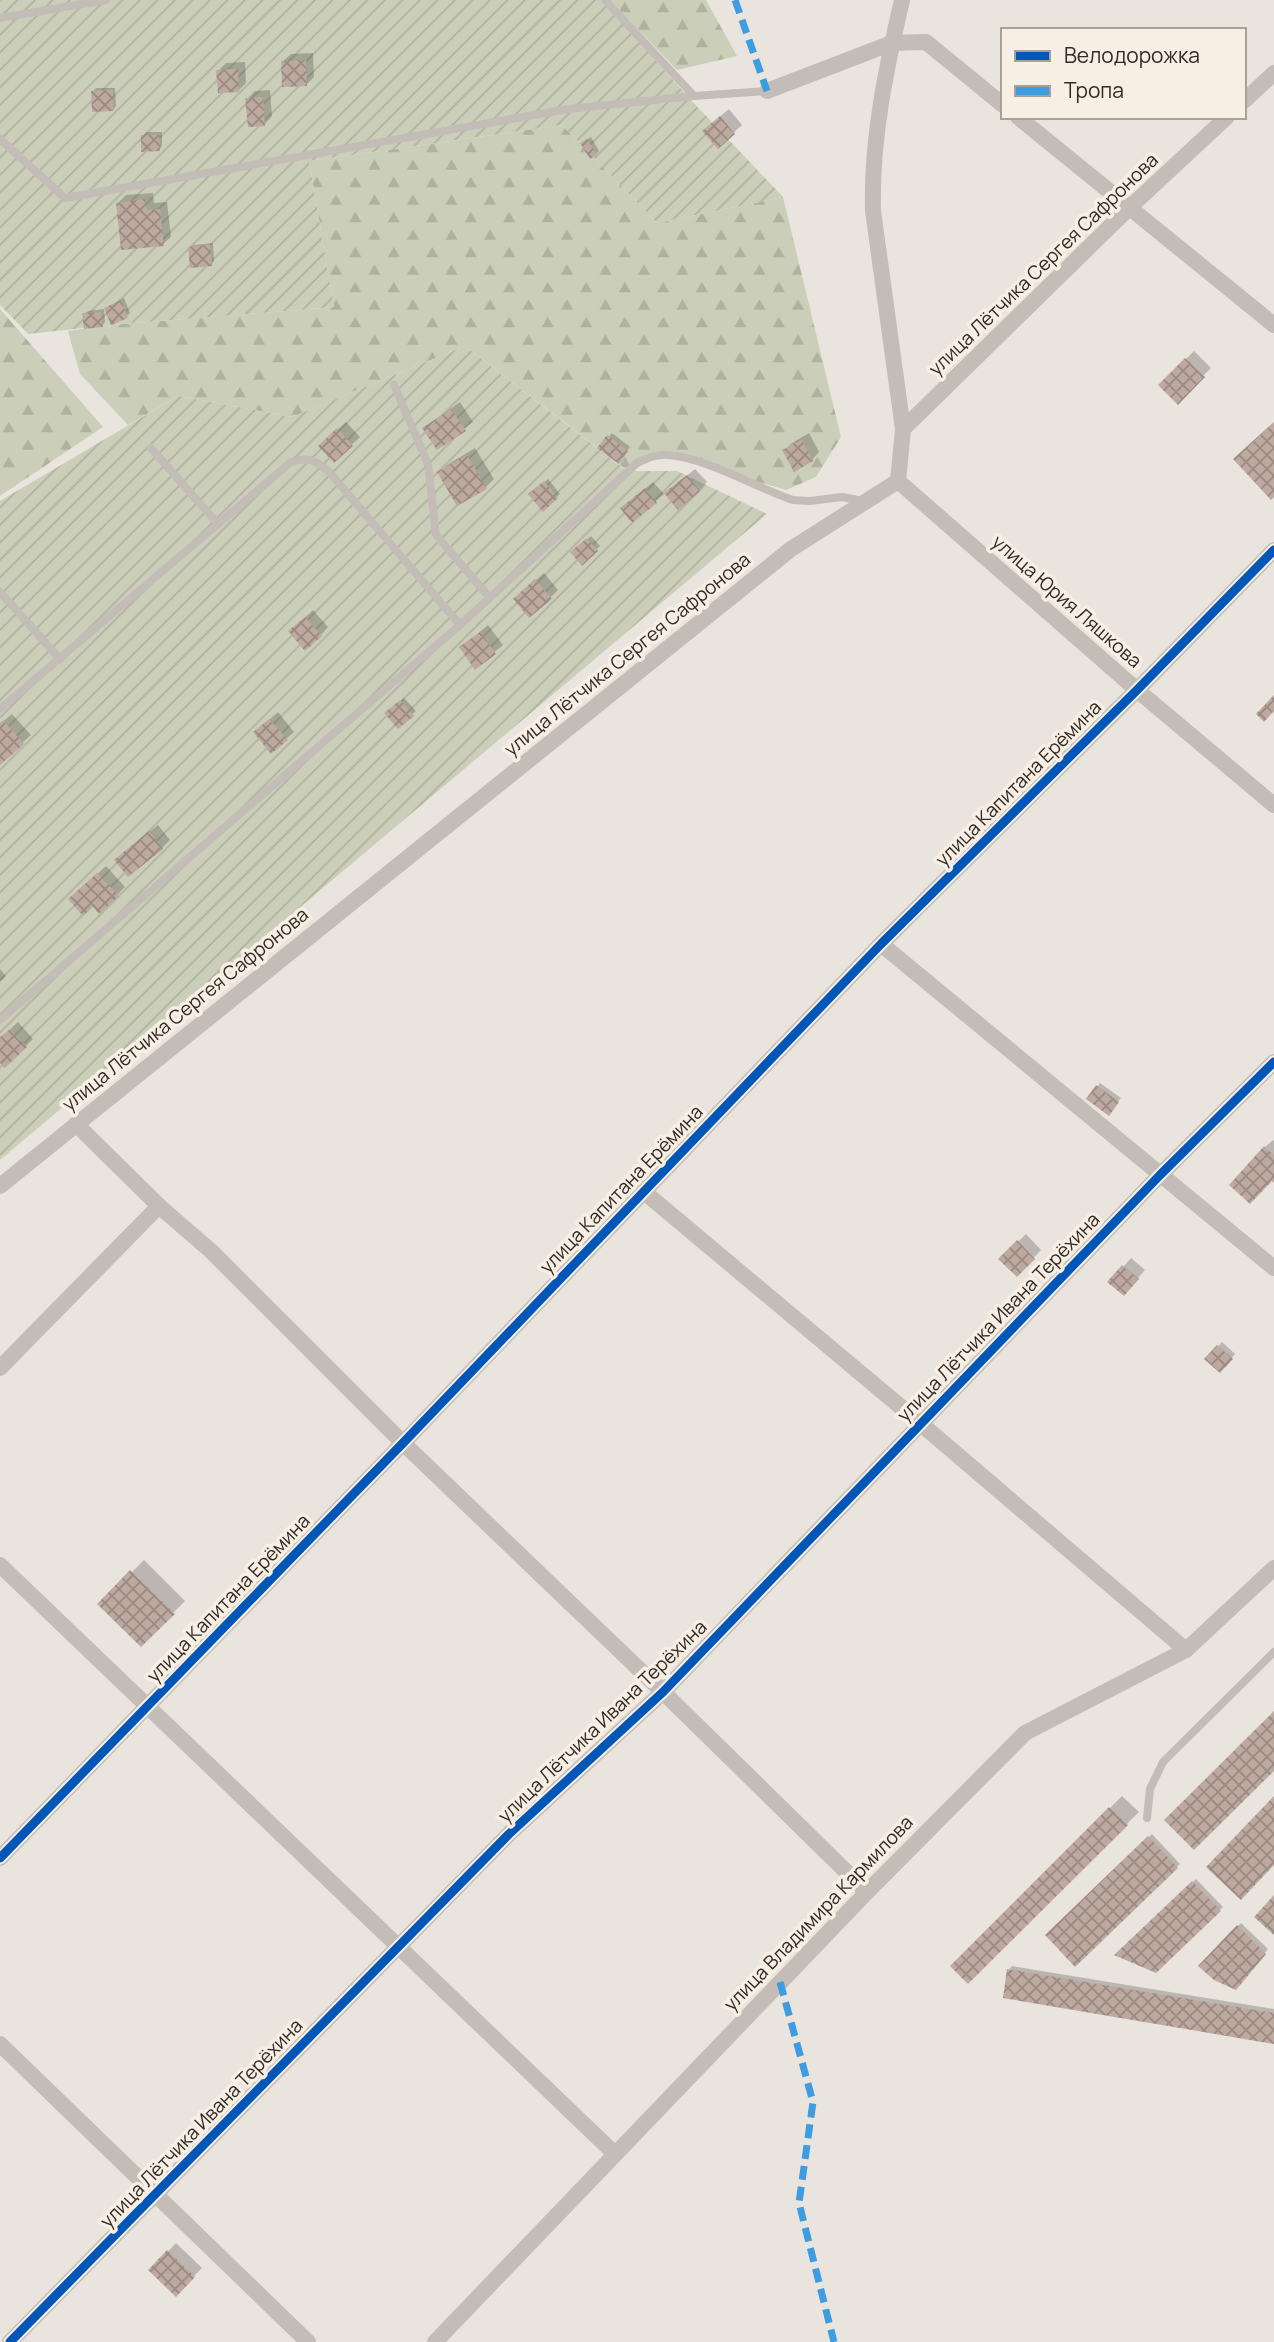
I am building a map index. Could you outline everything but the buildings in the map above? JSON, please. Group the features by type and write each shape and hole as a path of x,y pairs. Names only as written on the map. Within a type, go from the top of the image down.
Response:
{"street":[{"path":"898,481 903,429 873,211 872,179 892,43 902,0"},
{"path":"767,91 892,43 926,43 1001,103"},
{"path":"1246,99 1274,73"},
{"path":"1020,119 1274,325"},
{"name":"улица Лётчика Сергея Сафронова","path":"903,429 1130,207 1225,119"},
{"name":"улица Лётчика Сергея Сафронова","path":"0,1186 791,549 898,481"},
{"name":"улица Юрия Ляшкова","path":"898,481 1137,690 1274,805"},
{"name":"улица Капитана Ерёмина","path":"0,1858 403,1443 881,944 1274,550"},
{"path":"881,944 1274,1269"},
{"name":"улица Лётчика Ивана Терёхина","path":"10,2342 509,1835 663,1692 1160,1175 1274,1062"},
{"path":"76,1124 159,1206 211,1251 403,1443 867,1892"},
{"path":"643,1191 1185,1650"},
{"path":"0,1368 159,1206"},
{"path":"0,1565 615,2154"},
{"name":"улица Владимира Кармилова","path":"435,2342 867,1892 1025,1734 1185,1650 1274,1568"},
{"path":"0,2044 308,2342"}],"lane":[{"path":"0,18 106,0"},
{"path":"605,0 694,96"},
{"path":"0,139 65,198 568,109 767,91"},
{"path":"394,385 428,464 436,536 490,598"},
{"path":"151,448 218,524"},
{"path":"0,1020 460,625 637,463 653,455 689,458 793,500 842,497 866,502"},
{"path":"0,709 291,462 302,458 316,460 339,483 460,625"},
{"path":"0,592 60,659"},
{"path":"1147,1818 1150,1789 1163,1762 1274,1652"}],"green space":[{"path":"0,0 602,0 690,99 783,197 657,223 562,125 309,161 334,307 28,334 0,305"},
{"path":"610,0 706,0 737,56 677,70"},
{"path":"562,125 657,223 783,197 841,437 816,477 786,490 665,455 628,471 465,346 292,417 178,396 128,425 80,374 68,331 111,325 334,307 309,161"},
{"path":"0,309 103,427 0,496"},
{"path":"465,346 627,471 677,471 767,514 0,1160 0,501 178,396 292,417"}],"marked path":[{"path":"735,0 767,91"},
{"path":"780,1982 813,2102 799,2203 834,2342"}],"cycle path":[{"path":"0,1858 403,1443 881,944 1274,550"},
{"path":"10,2342 509,1834 663,1692 1160,1175 1274,1062"}]}
